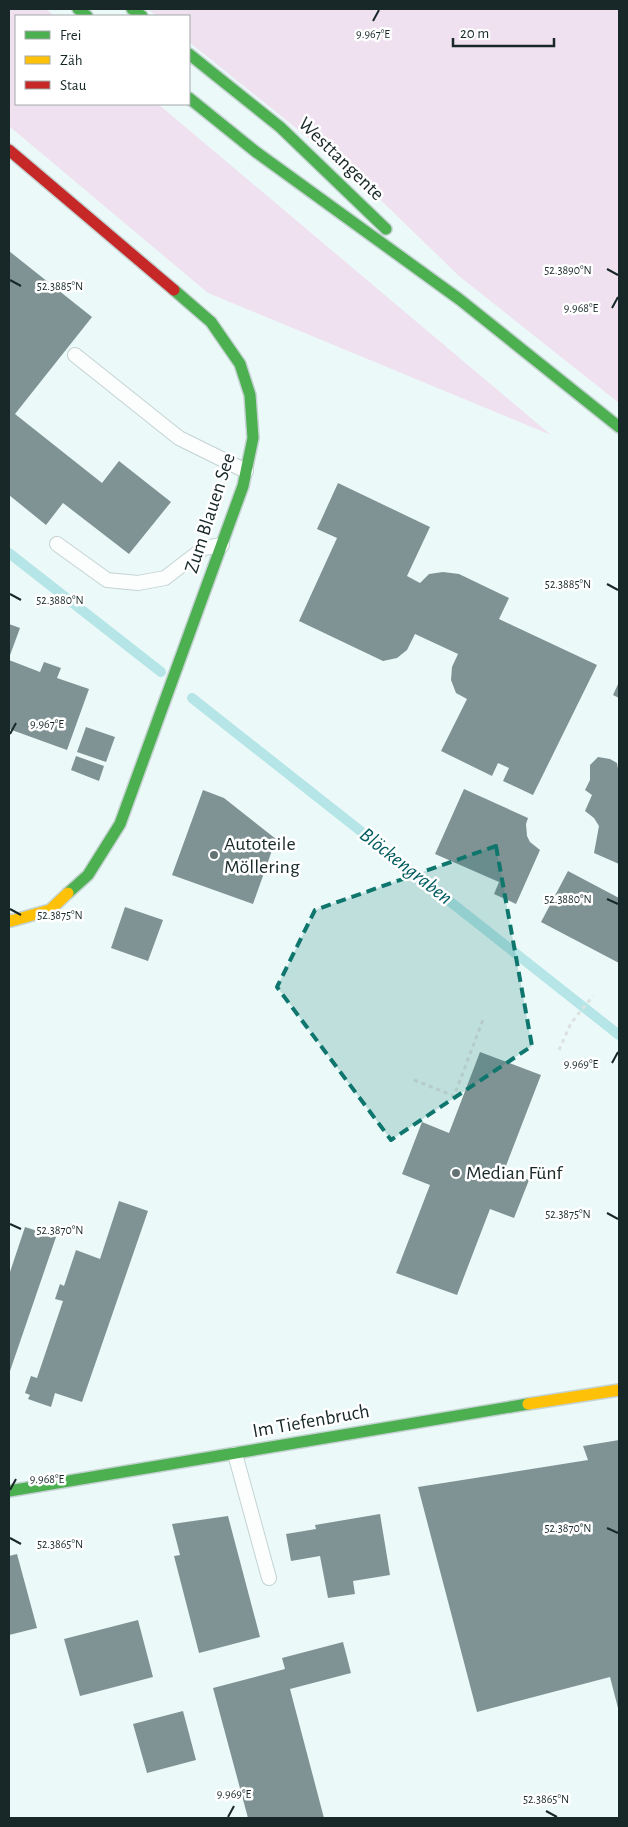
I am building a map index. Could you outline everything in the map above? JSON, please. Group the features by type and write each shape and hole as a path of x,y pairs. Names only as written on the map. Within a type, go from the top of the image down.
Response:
{"street":[{"name":"Westtangente","path":"190,55 280,127 459,299"},
{"name":"Westtangente","path":"190,99 256,152 459,299 619,427"},
{"name":"Zum Blauen See","path":"9,150 211,322 240,364 250,395 253,438 243,486 120,824 88,875 50,910 10,920"},
{"name":"Im Tiefenbruch","path":"9,1490 235,1454 568,1396 619,1390"}],"lane":[{"path":"75,355 179,438 246,471"},
{"path":"57,544 107,580 138,583 165,578 204,548 222,545"},
{"path":"235,1454 269,1578"}],"path":[{"path":"559,1050 570,1023 592,996"},
{"path":"414,1080 454,1096 484,1017"}],"highlighted area":[{"path":"496,846 532,1046 391,1140 277,987 315,910"}],"shaded area":[{"path":"9,9 46,9 53,15 15,15 15,105 159,105 551,435 208,293 9,126"},
{"path":"147,9 619,9 619,403 459,276 358,178 190,43 190,15 156,15"}],"building":[{"path":"9,251 92,317 15,414 102,483 119,461 171,502 129,554 63,503 46,525 9,495"},
{"path":"338,483 430,527 407,576 420,583 429,574 443,572 459,574 509,598 499,619 597,665 533,795 503,781 509,768 498,763 492,776 441,751 467,699 456,693 451,680 452,667 458,654 415,634 407,650 397,658 383,661 299,621 337,538 317,529"},
{"path":"9,624 20,628 9,658"},
{"path":"9,660 40,672 44,662 61,668 57,678 89,689 67,750 9,729"},
{"path":"619,682 619,698 613,695"},
{"path":"86,727 115,737 106,762 77,752"},
{"path":"76,756 104,766 99,781 71,770"},
{"path":"598,757 610,759 617,763 619,774 619,864 594,853 599,826 594,818 585,811 592,795 585,790 590,780 590,765"},
{"path":"464,789 528,818 526,824 527,836 530,842 540,850 516,904 494,894 499,882 435,854"},
{"path":"203,790 224,798 276,839 253,904 172,875"},
{"path":"568,871 619,898 619,963 541,922"},
{"path":"125,907 163,920 148,961 111,948"},
{"name":"Median Fünf","path":"480,1052 541,1075 504,1171 529,1180 514,1218 490,1209 457,1295 396,1273 430,1185 402,1174 422,1122 449,1133"},
{"path":"119,1201 148,1211 82,1402 55,1393 51,1407 28,1399 30,1395 25,1393 31,1376 37,1378 63,1301 55,1299 60,1284 64,1286 76,1250 100,1259"},
{"path":"25,1227 56,1237 9,1374 9,1275"},
{"path":"619,1440 619,1712 610,1677 477,1712 418,1487 588,1460 583,1446"},
{"path":"380,1514 390,1575 353,1581 355,1594 328,1598 320,1556 291,1561 286,1534 316,1529 315,1525"},
{"path":"228,1516 260,1637 199,1653 174,1556 180,1555 172,1524"},
{"path":"17,1554 37,1628 9,1635 9,1556"},
{"path":"138,1620 153,1677 80,1696 64,1639"},
{"path":"343,1642 351,1673 290,1689 324,1818 248,1818 213,1688 285,1669 282,1658"},
{"path":"183,1711 196,1760 147,1773 133,1724"}],"waterway":[{"name":"Blöckengraben","path":"9,553 161,672"},
{"name":"Blöckengraben","path":"192,698 619,1035"}],"traffic: fast":[{"path":"78,9 86,15"},
{"path":"132,9 141,15"},
{"path":"190,55 280,127 386,229"},
{"path":"190,99 256,152 459,299 619,427"},
{"path":"68,893 88,875 120,824 243,486 253,438 250,395 240,364 211,322 174,290"},
{"path":"9,1491 528,1404"}],"traffic: slow":[{"path":"9,920 50,910 68,893"},
{"path":"528,1404 619,1390"}],"traffic: jam":[{"path":"9,150 174,290"}],"place":[{"name":"Autoteile Möllering","path":"214,855"},
{"name":"Median Fünf","path":"456,1173"}]}
